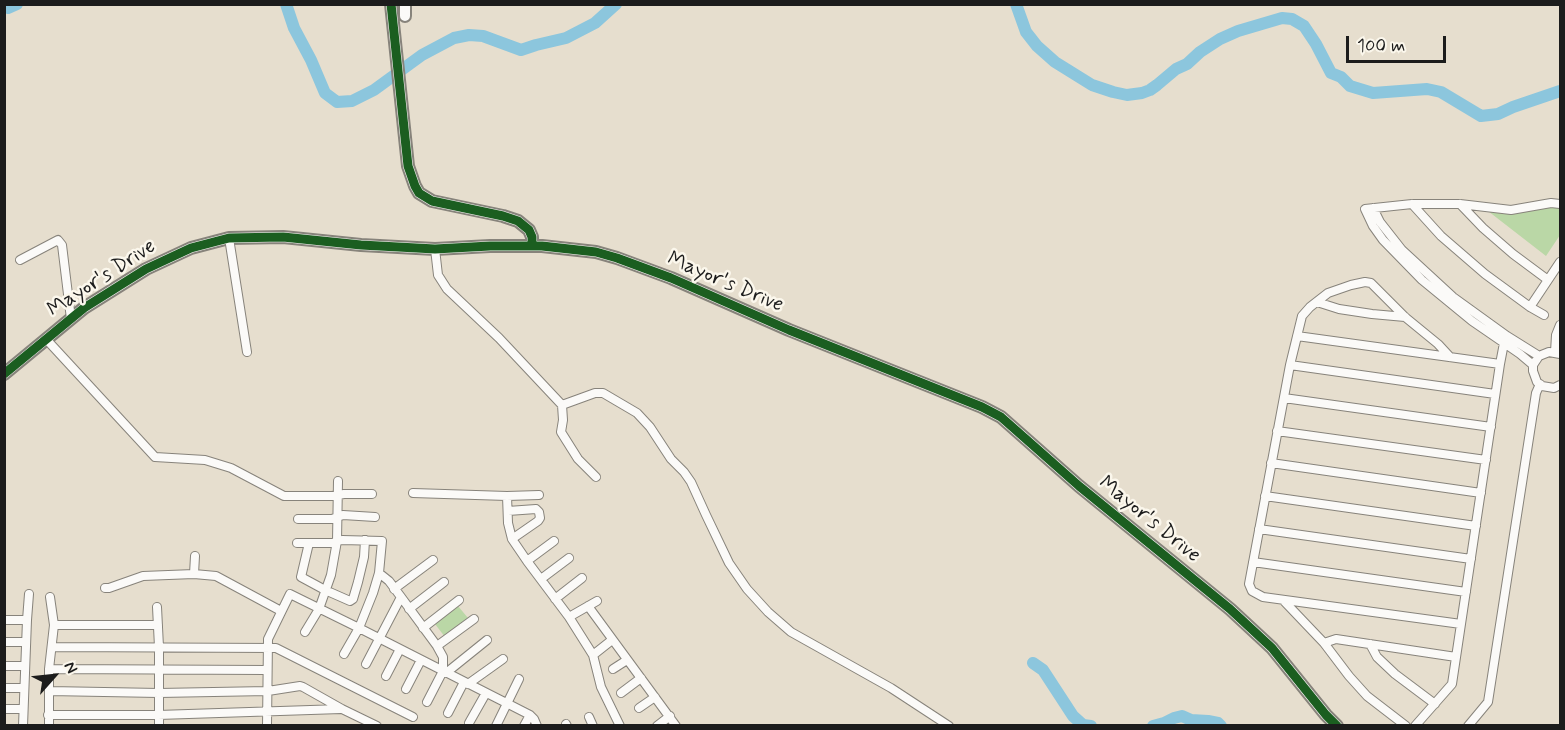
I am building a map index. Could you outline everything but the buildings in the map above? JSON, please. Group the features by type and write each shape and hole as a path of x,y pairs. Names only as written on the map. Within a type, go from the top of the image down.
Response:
{"street":[{"path":"391,9 408,166 419,193 432,201 518,221 529,230 532,246"},
{"path":"1533,365 1402,250 1380,222 1373,208 1412,204 1460,204 1511,210 1551,203 1560,204"},
{"path":"1412,204 1441,236 1485,274 1544,315"},
{"path":"1460,204 1513,254 1548,280"},
{"name":"Mayor's Drive","path":"4,374 84,308 146,268 191,248 229,238 284,237 361,245 435,249 532,246 596,252 690,286 800,334 991,411 1230,609 1272,648 1337,726"},
{"path":"229,238 247,352"},
{"path":"20,260 58,240 62,245 71,319"},
{"path":"435,249 438,275 447,289 499,338 562,405 561,432 578,459 596,477"},
{"path":"1530,307 1560,262"},
{"path":"1450,357 1371,283 1351,285 1328,293 1302,316 1290,365 1249,584 1252,591 1263,597 1461,624"},
{"path":"1317,302 1339,309 1405,317"},
{"path":"1560,325 1556,336 1558,353 1544,353 1533,365 1534,377 1540,384 1548,388 1560,385"},
{"path":"1297,336 1500,364"},
{"path":"46,339 156,457 205,460 222,465 284,496 372,494"},
{"path":"1505,339 1539,356"},
{"path":"1416,726 1452,684 1505,339"},
{"path":"1290,365 1496,394"},
{"path":"1468,726 1488,702 1536,393 1540,384"},
{"path":"562,405 595,393 603,393 637,413 691,482 729,563 747,589 768,612 791,632 891,688 949,726"},
{"path":"1284,398 1491,427"},
{"path":"1277,431 1486,460"},
{"path":"1271,463 1481,493"},
{"path":"305,632 319,609 331,575 337,541 338,481"},
{"path":"413,493 539,495"},
{"path":"507,496 508,523 512,539 569,616 592,655 601,687 620,726"},
{"path":"1265,496 1476,526"},
{"path":"508,511 536,510 540,518 538,522 512,539"},
{"path":"298,519 332,519 343,515 375,517"},
{"path":"1259,529 1471,559"},
{"path":"297,543 332,543 342,540 382,541 379,573 373,593 359,628 344,654"},
{"path":"309,543 301,577 348,601 352,599 364,557 365,540"},
{"path":"527,561 554,541"},
{"path":"194,574 195,556"},
{"path":"540,579 569,558"},
{"path":"394,589 433,560"},
{"path":"1253,562 1466,592"},
{"path":"379,573 389,581 437,646 443,657 445,672"},
{"path":"105,588 143,576 194,574 216,576 282,611"},
{"path":"555,599 582,578"},
{"path":"409,609 444,582"},
{"path":"23,726 29,594"},
{"path":"267,726 268,639 290,594 530,715 537,726"},
{"path":"49,726 49,669 54,625 50,597"},
{"path":"366,664 401,597"},
{"path":"423,628 459,600"},
{"path":"1283,600 1324,643 1367,696 1406,726"},
{"path":"569,616 597,601"},
{"path":"588,606 676,726"},
{"path":"157,607 159,726"},
{"path":"437,646 474,619"},
{"path":"4,620 27,620"},
{"path":"54,625 158,625"},
{"path":"1324,643 1336,639 1456,657"},
{"path":"427,702 445,672 487,640"},
{"path":"592,655 612,640"},
{"path":"4,642 26,642"},
{"path":"1370,644 1377,657 1395,674 1435,704"},
{"path":"52,647 276,648 413,717"},
{"path":"386,676 400,649"},
{"path":"448,713 466,683 503,659"},
{"path":"406,689 422,660"},
{"path":"613,669 627,660"},
{"path":"4,666 25,666"},
{"path":"49,669 267,669"},
{"path":"621,693 640,678"},
{"path":"496,726 519,679"},
{"path":"49,691 159,693 268,691 300,686 377,726"},
{"path":"4,688 24,688"},
{"path":"469,723 486,693"},
{"path":"639,708 655,697"},
{"path":"4,709 23,709"},
{"path":"48,715 158,715 342,709"},
{"path":"524,726 530,715"},
{"path":"657,726 670,716"},
{"path":"589,717 593,726"}],"green space":[{"path":"1550,205 1560,207 1560,235 1546,256 1488,211 1526,212"},
{"path":"458,606 468,618 445,637 435,624"}],"waterway":[{"path":"4,7 8,8 17,4"},
{"path":"286,4 294,28 325,93 337,102 352,101 374,90 422,55 454,38 469,35 483,36 521,50 566,38 595,23 616,4"},
{"path":"1016,4 1026,32 1037,46 1055,62 1092,85 1127,95 1150,90 1220,39 1238,31 1282,18 1292,19 1304,26 1331,73 1341,77 1350,86 1373,93 1427,89 1441,92 1481,116 1498,114 1560,91"},
{"path":"1033,663 1043,670 1073,716 1083,725 1091,726"},
{"path":"1153,726 1182,716 1191,720 1218,723 1221,726"}],"cycle path":[{"path":"391,4 408,166 419,193 432,201 518,221 529,230 532,246"},
{"path":"4,374 84,308 146,269 191,248 229,238 283,237 361,245 435,249 542,246 596,252 671,278 789,330 982,407 1001,417 1079,486 1230,609 1272,648 1337,726"}]}
